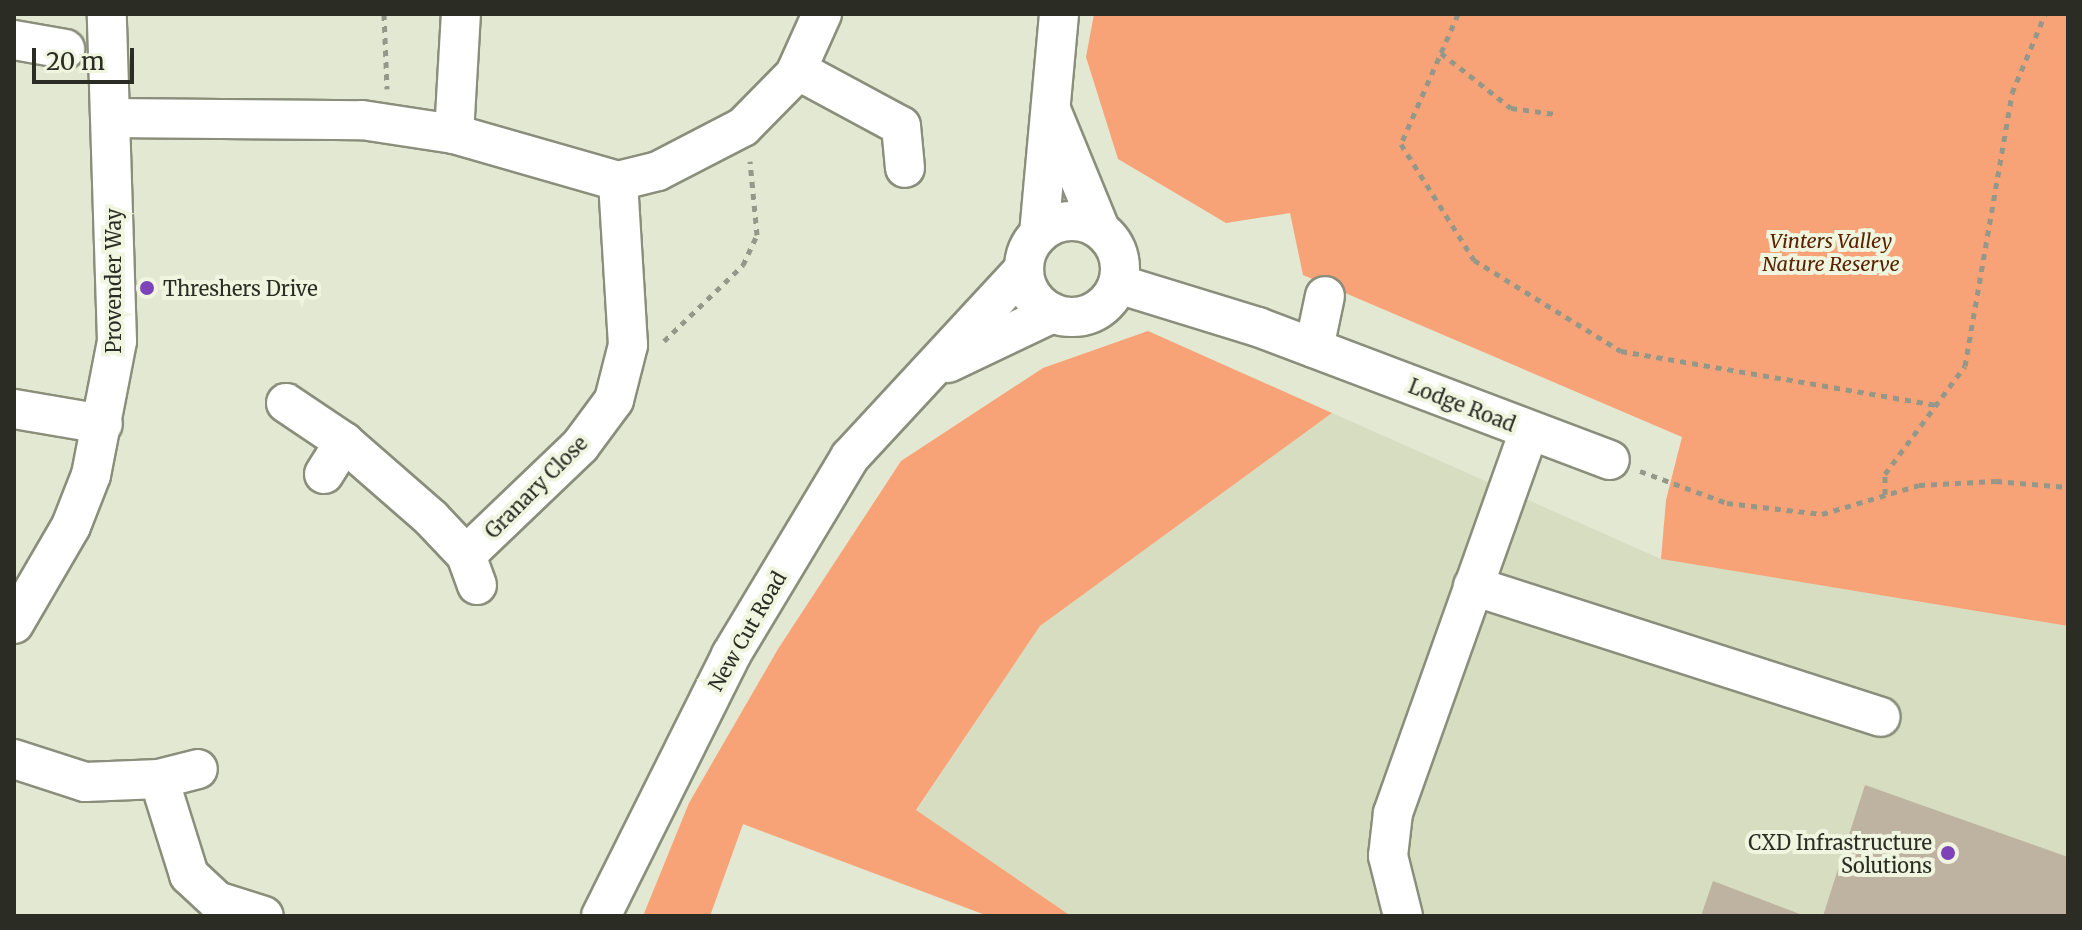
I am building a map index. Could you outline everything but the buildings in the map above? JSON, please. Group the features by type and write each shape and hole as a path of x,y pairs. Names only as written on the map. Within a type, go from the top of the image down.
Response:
{"street":[{"name":"Provender Way","path":"14,624 71,526 103,424 117,341 107,14"},
{"path":"454,134 461,14"},
{"path":"110,118 389,124 454,134 618,181 658,171 735,132 797,70 822,14"},
{"name":"New Cut Road","path":"601,916 731,655 850,457 1024,269 1039,234 1047,102 1059,14"},
{"path":"14,40 65,49"},
{"path":"797,70 901,126 905,168"},
{"path":"1047,102 1100,229 1118,254 1118,284"},
{"name":"Granary Close","path":"286,403 344,442 471,570 580,446 614,400 627,350 618,181"},
{"path":"1039,234 1069,220 1100,229"},
{"path":"1024,269 1032,295 1053,313"},
{"name":"New Cut Road","path":"932,371 1053,313 1085,316 1111,298 1118,284"},
{"name":"Lodge Road","path":"1118,284 1314,348 1610,460"},
{"path":"1314,348 1325,296"},
{"path":"14,409 103,424"},
{"path":"1403,916 1388,856 1393,813 1529,431"},
{"path":"324,474 344,442"},
{"path":"1473,586 1880,717"},
{"path":"14,759 85,782 159,779 198,769"},
{"path":"159,779 189,875 217,901 264,916"}],"path":[{"path":"384,14 389,124"},
{"path":"1458,14 1401,144 1474,260 1621,351 1936,405"},
{"path":"1885,495 1885,474 1965,366 2012,93 2045,14"},
{"path":"1441,53 1511,108 1556,114"},
{"path":"627,350 668,340 743,265 757,235 758,204 750,161 735,132"},
{"path":"1610,460 1727,503 1822,514 1919,485 1996,481 2068,487"}],"shaded area":[{"path":"1332,413 1661,559 2068,626 2068,916 1071,916 916,811 1040,626"}],"green space":[{"name":"Vinters Valley Nature Reserve","path":"1094,14 2068,14 2068,626 1661,559 1666,500 1682,437 1303,275 1290,213 1226,223 1118,159 1086,57"},
{"path":"1148,331 1332,413 1040,626 916,810 1071,916 988,916 743,824 710,916 643,916 689,803 778,649 901,461 1043,368"}],"place":[{"name":"Threshers Drive","path":"147,288"},
{"name":"CXD Infrastructure Solutions","path":"1948,853"}]}
